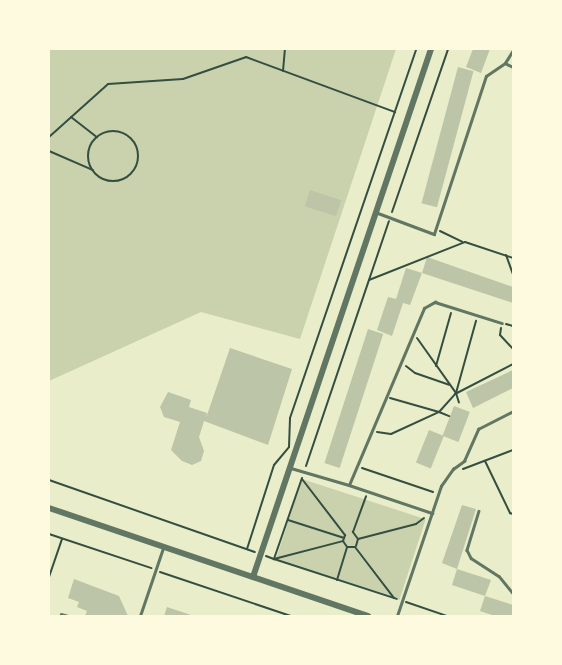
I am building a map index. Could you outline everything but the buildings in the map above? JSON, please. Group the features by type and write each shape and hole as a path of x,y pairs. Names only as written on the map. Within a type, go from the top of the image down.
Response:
{"street":[{"path":"253,577 262,555 431,49"},
{"path":"49,510 368,616"}],"lane":[{"path":"376,212 434,234 486,76 504,64 513,50"},
{"path":"504,64 513,67"},
{"path":"349,485 401,362 416,320 429,305 435,302 502,323"},
{"path":"397,616 439,494 449,475 470,452 478,429 513,411"},
{"path":"290,467 432,513"},
{"path":"479,511 467,550 470,558 499,576 513,593"},
{"path":"140,616 162,548"},
{"path":"62,614 68,616"}],"path":[{"path":"283,71 285,49"},
{"path":"247,549 274,465 289,448 290,418 416,49"},
{"path":"274,559 448,49"},
{"path":"49,137 108,84 182,79 246,57 395,112"},
{"path":"71,117 97,137"},
{"path":"49,151 93,170 105,179 121,179 134,170 138,155 132,139 126,134 109,131 97,137 88,154 93,170"},
{"path":"436,229 465,242 513,258"},
{"path":"369,280 465,242"},
{"path":"506,255 513,274"},
{"path":"436,366 453,308"},
{"path":"456,394 477,315"},
{"path":"502,323 500,335 513,349"},
{"path":"412,332 456,394 459,403"},
{"path":"401,362 415,373 449,385"},
{"path":"372,431 391,434 440,412 456,394 513,364"},
{"path":"386,397 449,416"},
{"path":"449,475 513,450"},
{"path":"485,461 510,513 513,514"},
{"path":"358,466 439,494"},
{"path":"302,479 344,538 347,547 337,580"},
{"path":"49,480 262,555 446,616"},
{"path":"274,559 344,538 353,532 368,491"},
{"path":"358,538 416,524 432,513"},
{"path":"288,520 344,538"},
{"path":"353,532 358,538"},
{"path":"49,534 291,616"},
{"path":"49,577 63,538"},
{"path":"355,547 358,538"},
{"path":"347,547 355,547"},
{"path":"355,547 394,598"}],"green space":[{"path":"49,49 396,49 300,339 201,312 49,381"},
{"path":"302,479 426,519 399,600 276,560"}]}
